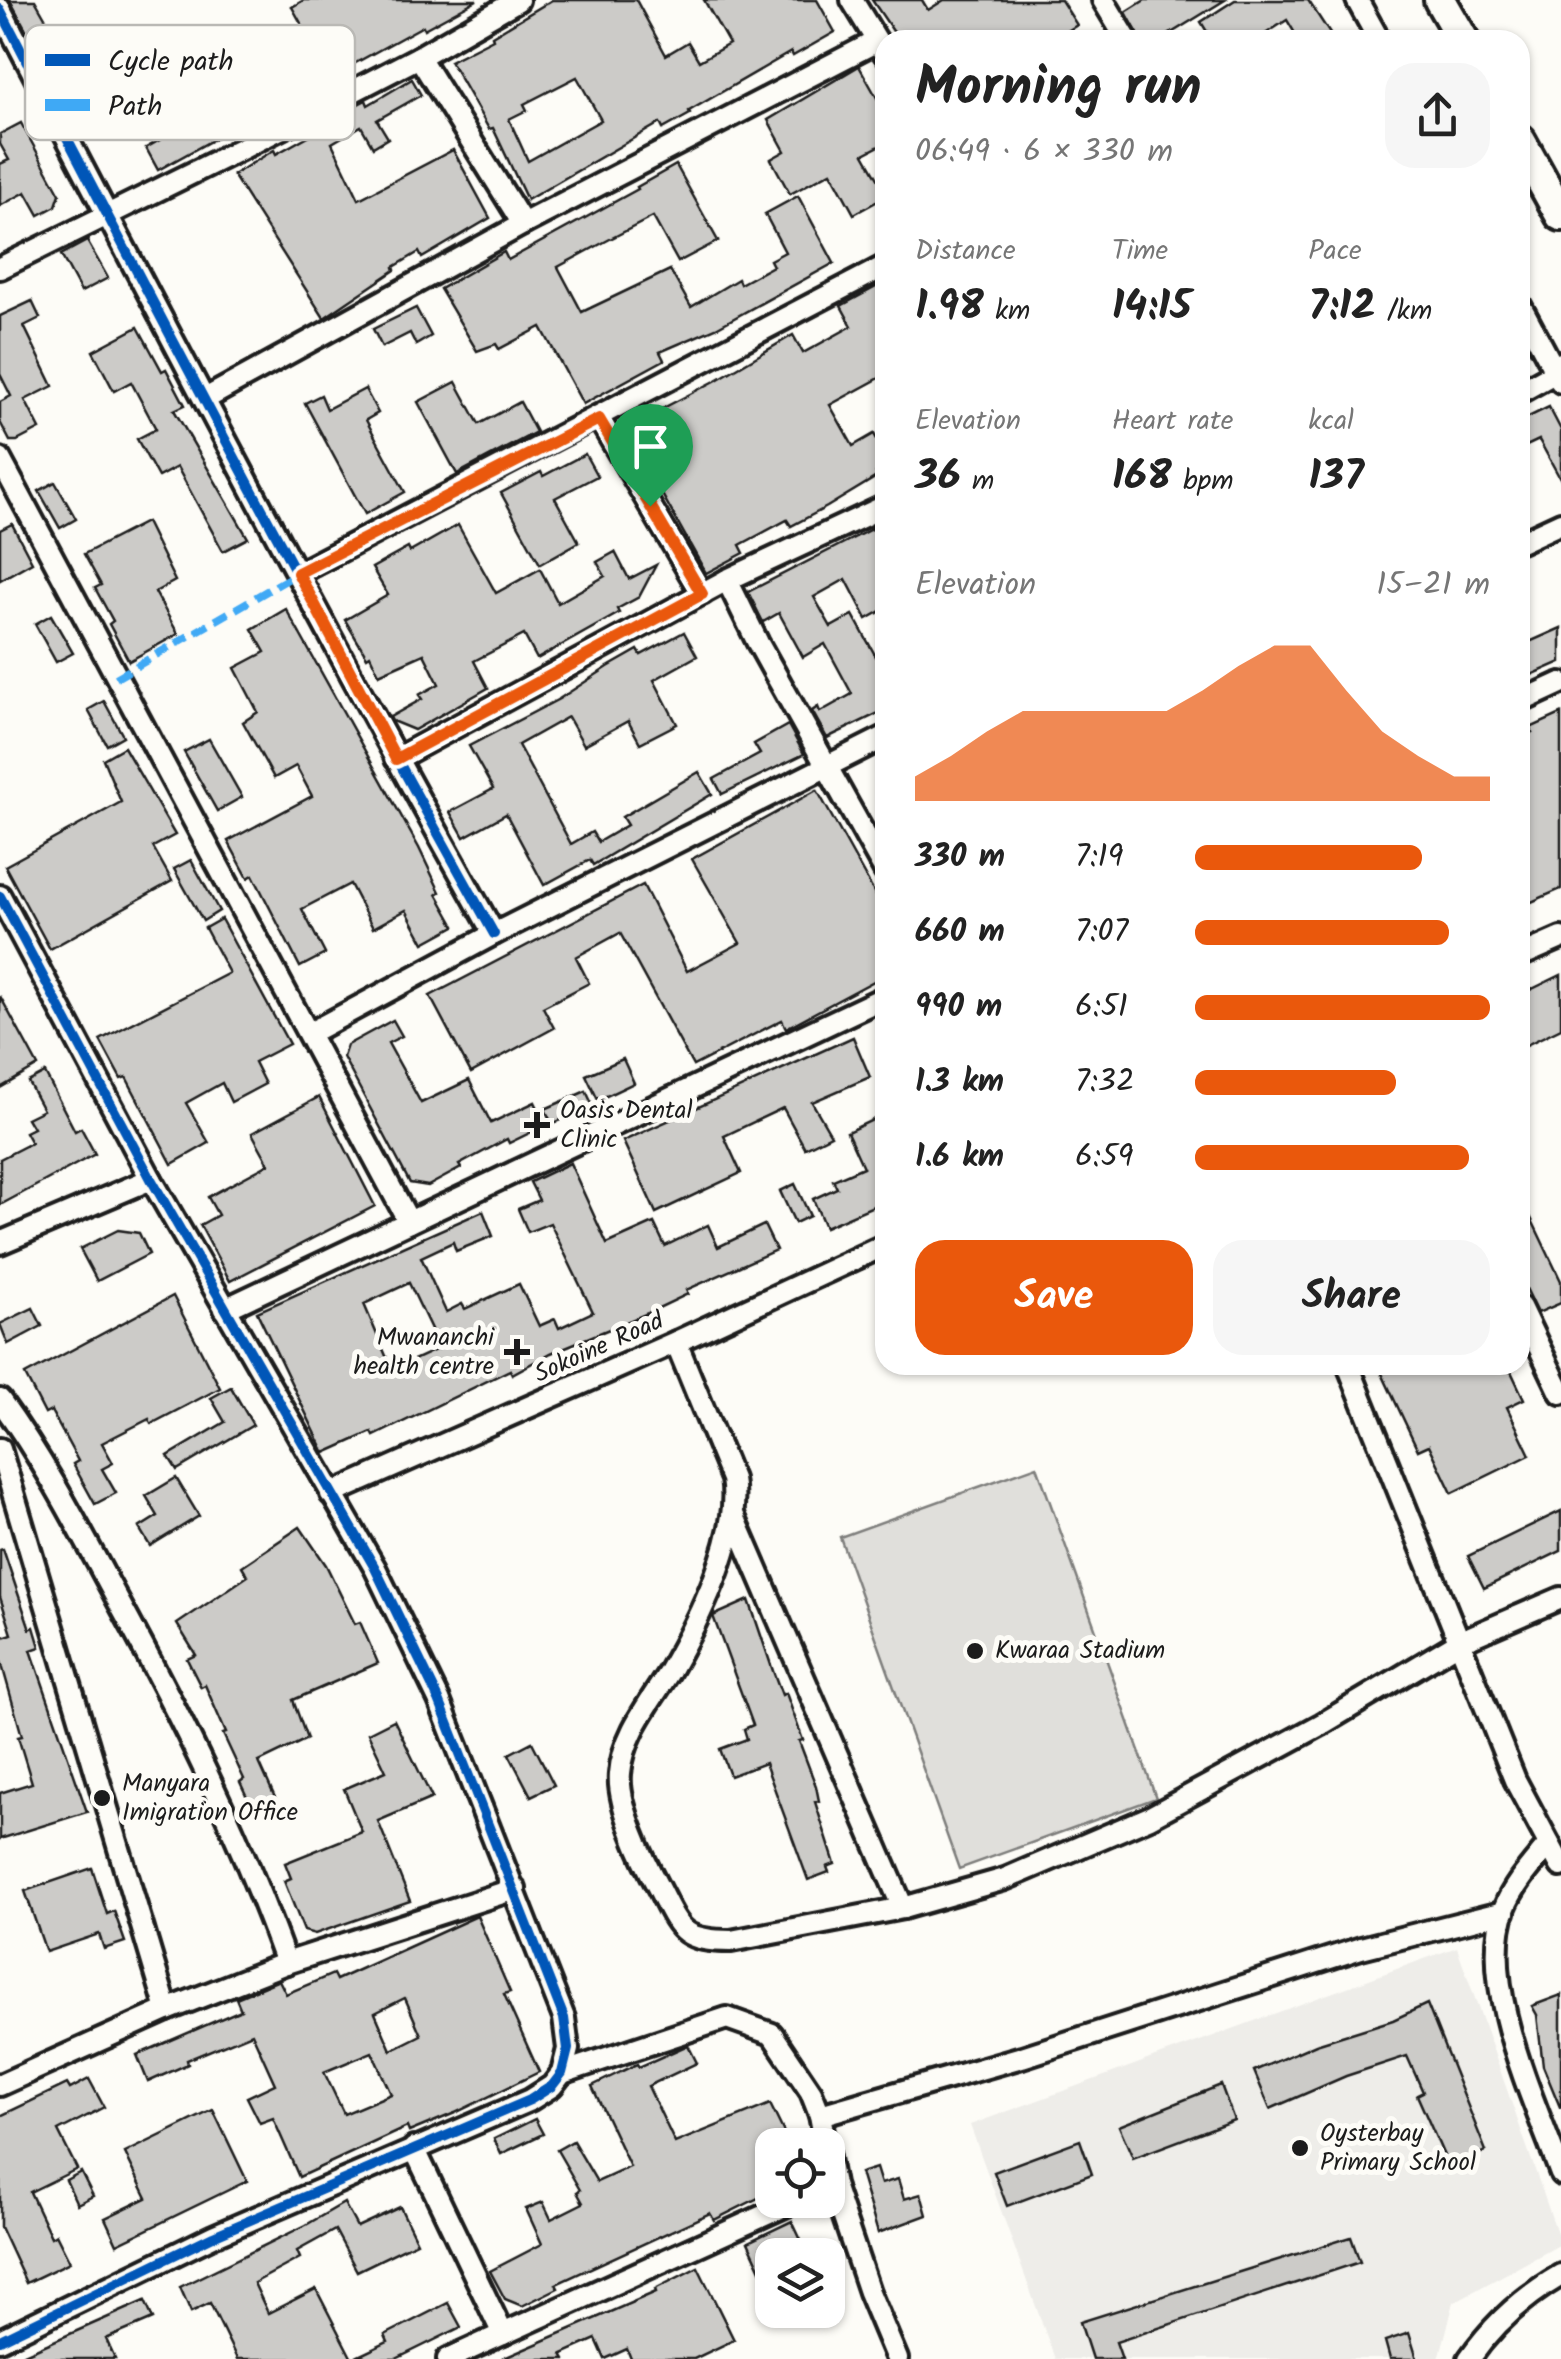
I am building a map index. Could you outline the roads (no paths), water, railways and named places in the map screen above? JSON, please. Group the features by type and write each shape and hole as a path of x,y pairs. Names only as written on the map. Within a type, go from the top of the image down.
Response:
{"highway":[{"path":"1440,0 1457,30"},
{"path":"1530,160 1561,215"}],"street":[{"path":"355,89 518,0"},
{"path":"852,0 875,38"},
{"path":"1103,0 1121,30"},
{"path":"1357,0 1374,30"},
{"path":"0,9 25,57"},
{"path":"204,398 523,224 875,51"},
{"path":"418,57 523,224"},
{"path":"68,140 396,759 494,934"},
{"path":"0,268 256,140"},
{"path":"298,573 875,271"},
{"path":"1530,321 1559,372 1530,387"},
{"path":"599,419 702,594"},
{"path":"0,460 10,501 310,1033 408,1222"},
{"path":"396,759 727,580 875,511"},
{"path":"1530,537 1561,523"},
{"path":"727,580 875,853"},
{"path":"1530,697 1561,683"},
{"path":"310,1033 494,934 875,742"},
{"path":"0,896 151,1180 374,1568 439,1700 564,2018 568,2048 562,2073 552,2086 530,2100 213,2236 0,2340"},
{"path":"1530,952 1561,938"},
{"path":"225,1309 875,1002"},
{"path":"0,1243 151,1180"},
{"name":"Sokoine Road","path":"332,1494 875,1250"},
{"path":"1530,1328 1561,1393"},
{"path":"676,1342 732,1479 735,1496 725,1547 706,1596 670,1669 635,1724 619,1778 647,1866 679,1928 704,1941 731,1941 903,1908 1005,1879 1150,1817 1322,1724 1459,1642 1561,1598"},
{"path":"1352,1375 1515,1780 1561,1866"},
{"path":"0,1400 43,1463 184,1726 238,1837 286,1963"},
{"path":"0,1450 167,2010"},
{"path":"732,1514 903,1908"},
{"path":"1549,1844 1518,1884 1504,1912 1498,1964 1501,1993 1520,2057 1561,2174"},
{"path":"0,2085 167,2010 286,1963 515,1889"},
{"path":"820,2115 1022,2057 1361,1948 1504,1912"},
{"path":"562,2073 727,2018 772,2034 811,2092 822,2128"},
{"path":"414,2148 503,2334"},
{"path":"448,2359 758,2218"},
{"path":"842,2218 897,2359"},
{"path":"1470,2359 1488,2331 1513,2307 1561,2275"}],"place":[{"name":"Oasis Dental Clinic","path":"537,1125"},
{"name":"Mwananchi health centre","path":"517,1352"},
{"name":"Kwaraa Stadium","path":"975,1651"},
{"name":"Manyara Imigration Office","path":"102,1798"},
{"name":"Oysterbay Primary School","path":"1300,2148"}]}
